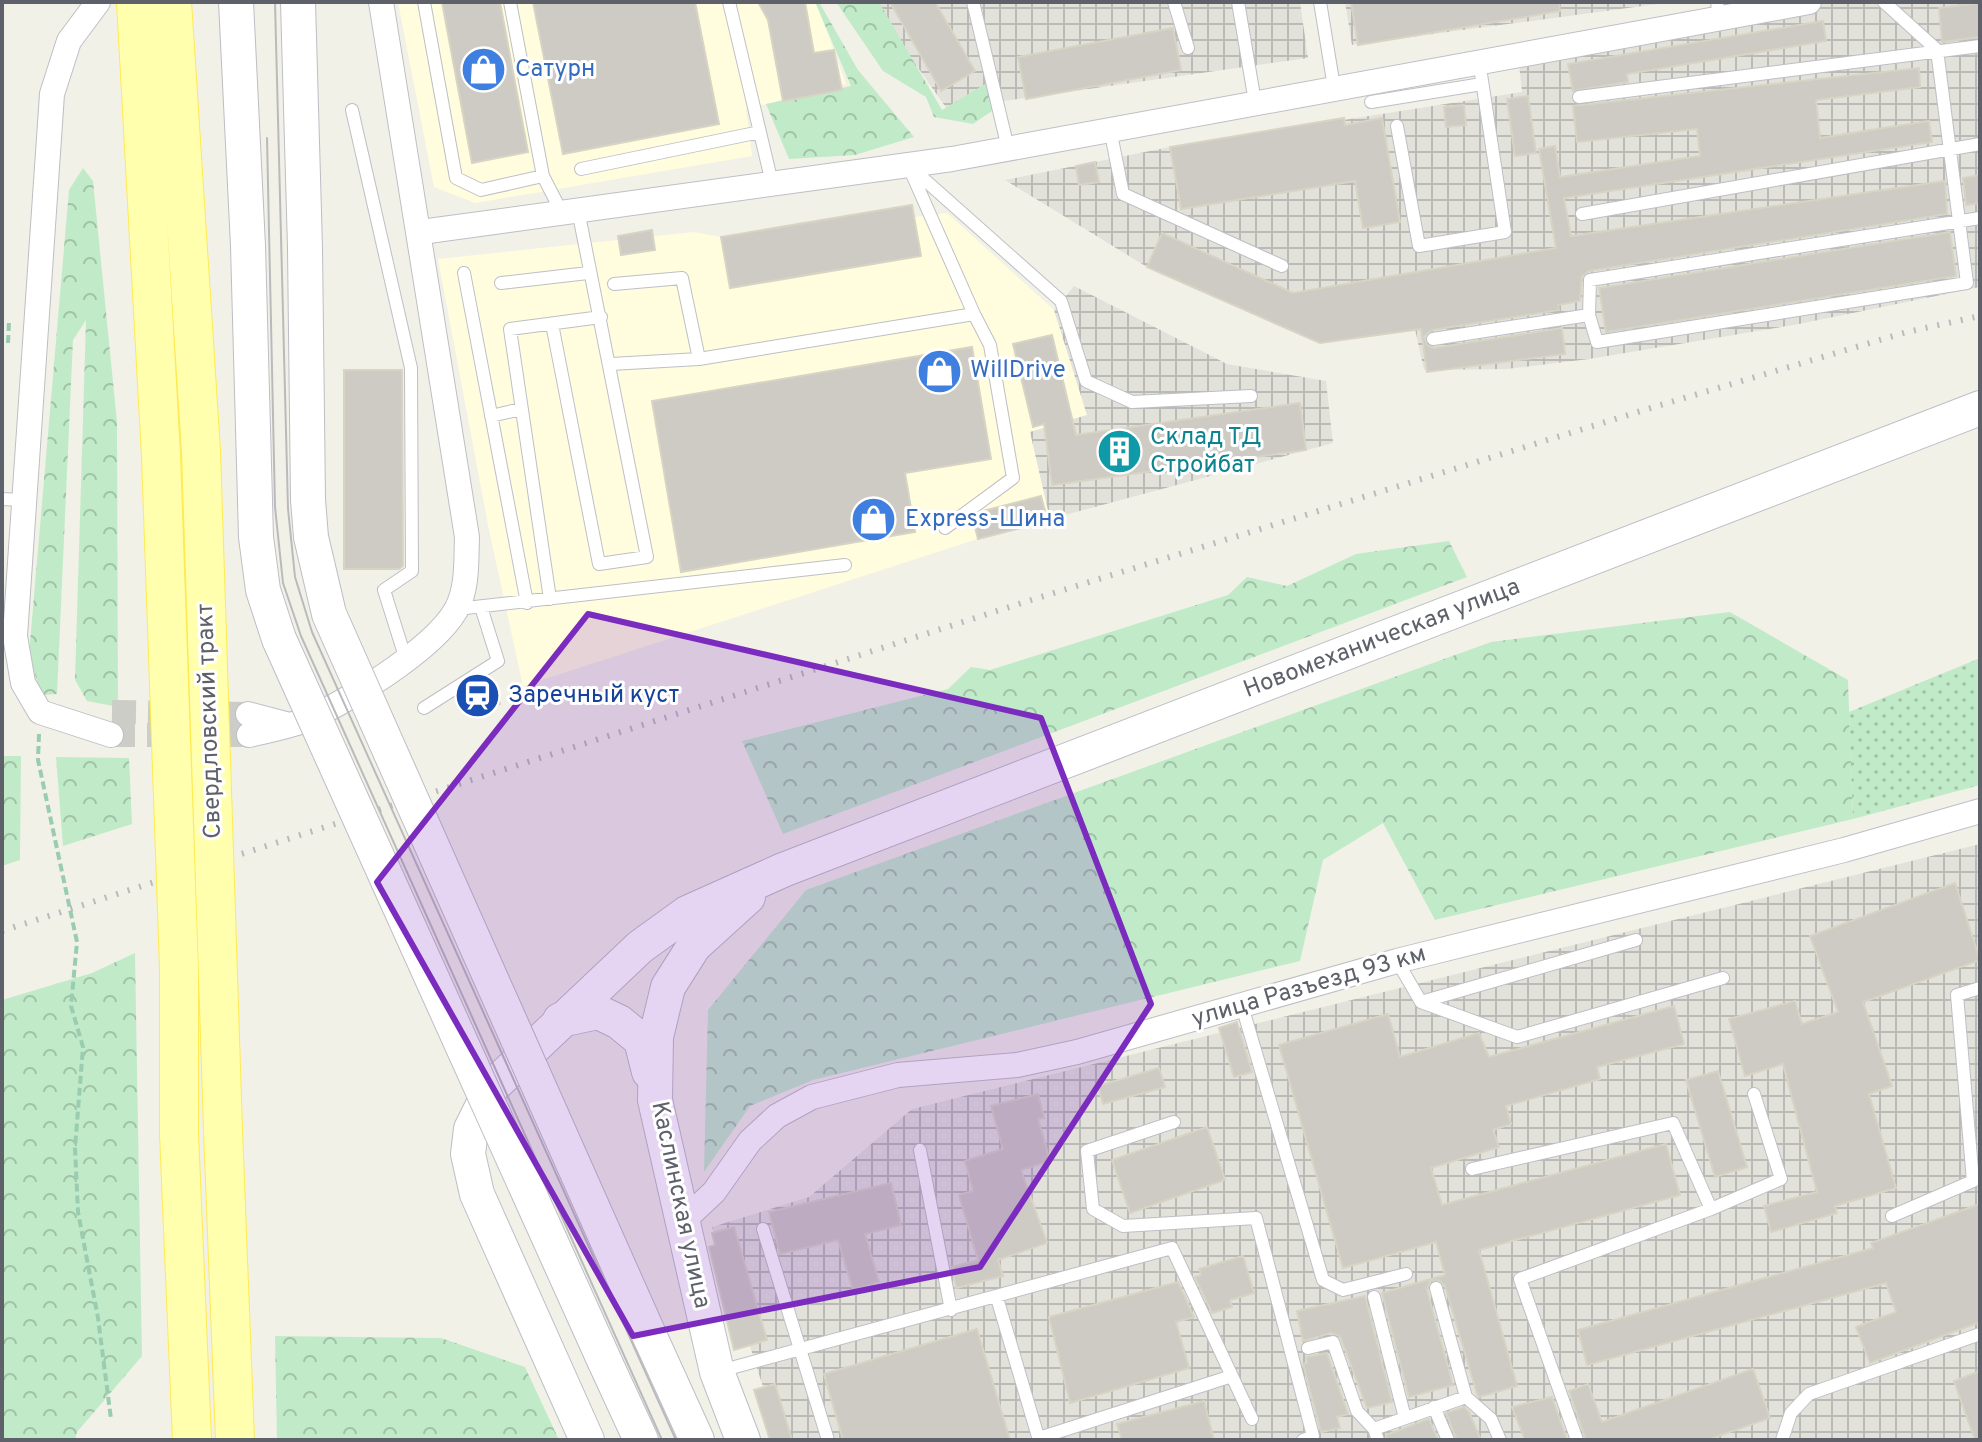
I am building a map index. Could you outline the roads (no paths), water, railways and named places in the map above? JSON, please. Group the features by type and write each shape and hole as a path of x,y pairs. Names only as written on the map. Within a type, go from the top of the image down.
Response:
{"main road":[{"name":"Свердловский тракт","path":"136,2 161,456 179,968 179,1134 192,1440"},
{"name":"Свердловский тракт","path":"172,2 201,451 236,1435"},
{"path":"236,2 248,246 256,537 263,590 279,639 641,1440"},
{"path":"298,2 308,500 317,566 329,614 697,1440"},
{"name":"Новомеханическая улица","path":"783,870 1980,408"},
{"path":"587,1440 477,1194 468,1154 471,1129 492,1087 640,947 687,913 783,870"},
{"name":"Каслинская улица","path":"743,1440 717,1372 681,1223 655,1100 656,1037 668,987 694,946 723,916 783,870"},
{"path":"560,1020 598,1012 619,1022 641,1040 655,1100"},
{"path":"172,1440 190,1391"}],"street":[{"path":"98,2 69,41 52,94 12,499 15,636 23,683 40,712 77,722 111,723"},
{"path":"248,725 288,725 339,701 406,660 443,627 457,609 465,583 467,537 421,232 381,2"},
{"path":"421,232 908,165 1334,87 1481,72 1718,10 1809,2"},
{"name":"улица Разъезд 93 км","path":"681,1223 714,1192 750,1141 777,1116 812,1097 898,1075 1017,1065 1077,1052 1397,961 1844,850 1980,811"}],"lane":[{"path":"424,2 456,178 481,190 543,176"},
{"path":"510,2 543,176 570,212 601,317 647,557 599,564 552,324"},
{"path":"729,2 772,183"},
{"path":"973,2 1008,148"},
{"path":"1174,2 1188,48"},
{"path":"1238,2 1255,102"},
{"path":"1320,2 1334,87"},
{"path":"1884,2 1937,50 1960,221 1974,283 1597,342 1589,315 1590,280 1960,221 1980,218"},
{"path":"1579,97 1980,46"},
{"path":"1371,102 1481,72 1505,232 1419,246 1397,126"},
{"path":"352,110 411,368 412,571 384,590 406,660"},
{"path":"1110,129 1123,194 1282,266"},
{"path":"581,169 760,132"},
{"path":"1582,214 1980,144"},
{"path":"908,165 990,345 1013,478 945,528"},
{"path":"908,165 1061,301 1086,381 1132,402 1251,396"},
{"path":"464,273 527,603"},
{"path":"501,283 588,273"},
{"path":"614,284 682,278 699,359"},
{"path":"611,364 699,359 974,314"},
{"path":"1433,339 1589,315"},
{"path":"550,599 510,329 601,317"},
{"path":"491,416 521,409"},
{"path":"457,609 845,565"},
{"path":"424,708 498,661 481,607"},
{"path":"1421,1002 1636,940"},
{"path":"1397,961 1421,1002 1517,1037 1723,978"},
{"path":"1892,1216 1973,1181 1957,995 1980,988"},
{"path":"1242,1006 1323,1280 1343,1290 1406,1274"},
{"path":"1577,1440 1520,1279 1711,1209 1781,1179 1754,1094"},
{"path":"1174,1122 1087,1151 1093,1209 1123,1226 1256,1218 1313,1436 1303,1440"},
{"path":"1472,1169 1673,1123 1711,1209"},
{"path":"920,1150 951,1310"},
{"path":"763,1229 828,1440"},
{"path":"717,1372 1172,1248 1252,1419"},
{"path":"1436,1288 1466,1397 1491,1419 1500,1440"},
{"path":"1374,1297 1405,1418"},
{"path":"997,1298 1039,1439 1232,1376"},
{"path":"1782,1440 1791,1413 1809,1394 1980,1334"},
{"path":"1308,1348 1333,1342 1357,1411 1376,1434 1405,1418 1466,1397"},
{"path":"1434,1407 1448,1440"}],"tunnel":[{"path":"112,712 248,714"},
{"path":"111,735 249,735"}],"tram line":[{"path":"275,2 288,509 295,577 312,632 676,1440"},
{"path":"267,138 275,507 283,583 301,636 662,1440"}],"railway":[{"path":"2,931 1028,601 1654,407 1907,332 1980,316"}],"place":[{"name":"Сатурн","path":"484,70"},
{"name":"WillDrive","path":"939,371"},
{"name":"Склад ТД Стройбат","path":"1119,452"},
{"name":"Express-Шина","path":"874,520"},
{"name":"Заречный куст","path":"477,696"}]}
